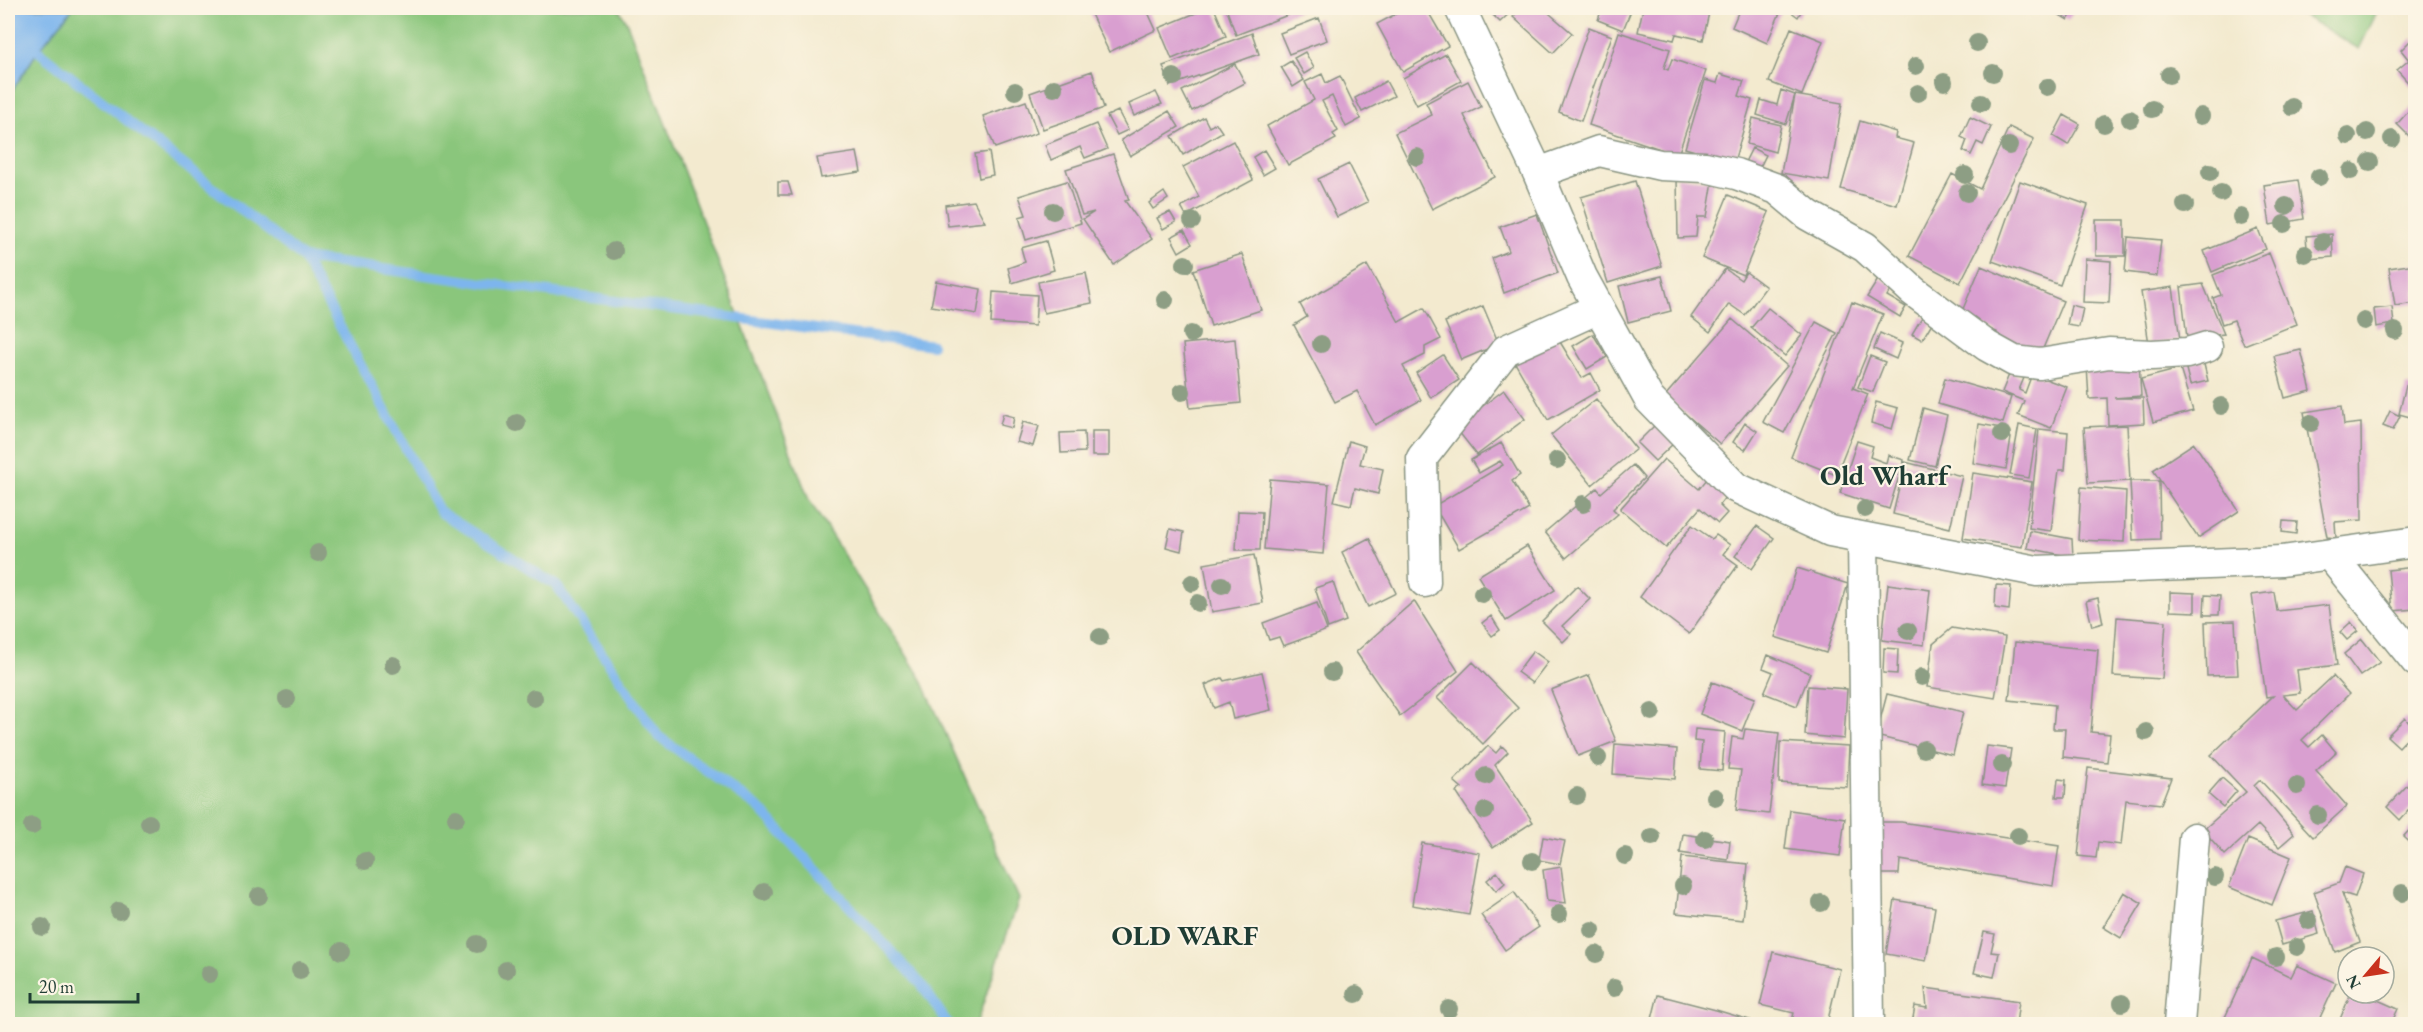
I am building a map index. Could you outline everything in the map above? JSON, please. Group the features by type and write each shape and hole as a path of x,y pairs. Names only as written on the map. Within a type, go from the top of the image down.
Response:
{"street":[{"path":"1460,8 1538,173 1582,277 1649,399 1735,488 1830,531 2037,572 2282,561 2331,556 2415,542"},
{"path":"1538,173 1599,151 1660,165 1705,167 1736,174 1777,189 1808,215 1865,247 1913,291 1987,346 2014,361 2040,364 2109,353 2152,355 2187,353 2207,347"},
{"path":"1425,582 1422,458 1506,350 1599,308"},
{"path":"1863,538 1869,1024"},
{"path":"2331,556 2415,662"},
{"path":"2179,1024 2194,838"}],"green space":[{"path":"73,8 618,8 627,23 809,500 921,678 1019,899 976,1024 8,1024 8,97 38,51"},
{"path":"2290,8 2379,8 2359,49"}],"water":[{"path":"8,8 73,8 38,51 8,97"}],"building":[{"path":"1100,8 1146,8 1156,30 1109,52 1090,12"},
{"path":"1208,8 1214,8 1226,36 1172,59 1159,28"},
{"path":"1226,8 1306,8 1236,35"},
{"path":"1407,8 1426,8 1448,46 1403,72 1377,24"},
{"path":"1486,8 1515,8 1500,22"},
{"path":"1521,8 1543,8 1572,33 1553,53 1513,17"},
{"path":"1602,8 1632,8 1623,30 1598,20"},
{"path":"1643,8 1710,8 1703,40 1676,34 1674,40 1638,32"},
{"path":"1740,8 1782,8 1767,43 1732,27"},
{"path":"1786,8 1803,8 1798,17"},
{"path":"2048,8 2076,8 2068,20"},
{"path":"1319,18 1327,40 1289,54 1280,33"},
{"path":"1589,27 1612,36 1581,121 1559,112"},
{"path":"1791,28 1823,41 1802,95 1769,82"},
{"path":"1619,32 1670,49 1664,68 1668,70 1672,59 1706,71 1678,155 1589,125"},
{"path":"1252,33 1259,54 1170,86 1163,66"},
{"path":"2413,38 2415,84 2412,87 2397,70 2409,60 2401,50"},
{"path":"1305,52 1314,68 1304,74 1294,58"},
{"path":"1446,54 1461,81 1417,105 1403,78"},
{"path":"1291,61 1304,80 1293,87 1281,67"},
{"path":"1235,64 1245,83 1192,111 1182,91"},
{"path":"1092,71 1104,108 1043,129 1030,93"},
{"path":"1322,74 1326,83 1340,76 1361,119 1346,127 1332,96 1322,101 1338,131 1333,134 1336,139 1288,165 1267,126 1314,100 1305,82"},
{"path":"1720,74 1744,81 1739,96 1752,100 1734,162 1685,148 1705,80 1717,83"},
{"path":"1386,81 1394,96 1362,112 1355,98"},
{"path":"1468,81 1481,107 1464,115 1495,177 1432,209 1395,133 1432,115 1426,103"},
{"path":"1781,90 1795,95 1786,124 1757,115 1761,100 1777,105"},
{"path":"1156,92 1162,104 1134,116 1129,104"},
{"path":"1795,95 1842,103 1829,181 1781,173"},
{"path":"1026,101 1037,133 995,148 983,116"},
{"path":"2415,104 2415,142 2397,124"},
{"path":"1118,111 1128,130 1117,135 1107,116"},
{"path":"1169,111 1179,127 1130,156 1121,140"},
{"path":"2064,115 2080,124 2068,145 2053,136"},
{"path":"1204,117 1209,127 1216,123 1222,132 1183,155 1172,136"},
{"path":"1970,117 1991,127 1983,145 1977,142 1971,155 1963,151 1967,140 1961,137"},
{"path":"1753,118 1781,125 1775,152 1747,144"},
{"path":"1860,121 1896,132 1895,138 1914,143 1897,205 1841,189"},
{"path":"1096,124 1107,149 1085,158 1080,147 1051,160 1045,145"},
{"path":"2009,127 2034,139 1960,283 1909,256 1952,174 1980,189"},
{"path":"1233,141 1253,180 1186,216 1181,207 1199,197 1183,167"},
{"path":"1752,148 1766,155 1755,177 1741,170"},
{"path":"1264,150 1275,168 1263,175 1253,157"},
{"path":"857,152 861,172 821,178 817,158"},
{"path":"989,152 993,175 979,178 975,154"},
{"path":"1113,154 1129,200 1125,201 1152,239 1114,265 1083,219 1094,212 1082,215 1066,169"},
{"path":"1349,164 1368,202 1337,217 1318,179"},
{"path":"1677,177 1713,181 1707,217 1698,217 1696,237 1678,238"},
{"path":"2298,180 2304,219 2270,225 2264,185"},
{"path":"1067,181 1081,223 1026,240 1019,217 1026,215 1019,196"},
{"path":"1635,181 1662,266 1608,283 1581,197"},
{"path":"2020,181 2088,205 2060,285 1992,261"},
{"path":"778,182 788,182 792,195 778,195"},
{"path":"1164,192 1168,199 1153,209 1149,203"},
{"path":"1728,195 1769,212 1743,275 1702,258"},
{"path":"974,201 985,222 948,226 945,205"},
{"path":"1170,212 1176,222 1163,229 1157,218"},
{"path":"1537,214 1558,273 1504,293 1492,258 1509,251 1500,227"},
{"path":"2096,220 2125,220 2125,256 2096,256"},
{"path":"2258,229 2266,249 2212,272 2204,251"},
{"path":"1184,230 1192,244 1179,252 1171,237"},
{"path":"2332,234 2333,257 2308,259 2306,236"},
{"path":"2128,237 2161,240 2157,276 2125,272"},
{"path":"1046,241 1054,270 1012,283 1008,268 1025,262 1021,248"},
{"path":"2269,253 2297,324 2244,345 2234,320 2222,324 2213,298 2221,295 2213,275"},
{"path":"1242,254 1261,310 1211,326 1193,270"},
{"path":"2085,259 2111,261 2109,303 2083,302"},
{"path":"2415,264 2415,303 2395,306 2389,268"},
{"path":"1367,265 1399,322 1424,308 1441,339 1425,347 1425,355 1403,366 1421,400 1375,425 1357,391 1335,402 1294,325 1307,317 1300,304"},
{"path":"1981,266 2063,301 2039,358 1994,338 1997,332 1960,316"},
{"path":"1725,269 1741,280 1746,272 1766,287 1745,315 1729,304 1710,332 1691,317"},
{"path":"1086,273 1092,303 1044,313 1038,282"},
{"path":"1662,276 1671,311 1628,322 1619,286"},
{"path":"1879,278 1893,286 1887,296 1906,307 1900,317 1867,297"},
{"path":"936,281 981,289 977,314 931,306"},
{"path":"2203,284 2224,334 2187,338 2181,287"},
{"path":"2173,287 2180,340 2149,344 2141,292"},
{"path":"993,292 1037,295 1035,326 991,323"},
{"path":"1852,302 1883,314 1853,388 1868,394 1836,475 1791,457"},
{"path":"2071,305 2083,308 2079,327 2067,325"},
{"path":"1483,306 1499,344 1461,360 1445,322"},
{"path":"2392,307 2394,324 2376,327 2374,309"},
{"path":"1768,308 1802,335 1785,356 1751,328"},
{"path":"1922,317 1932,323 1922,340 1912,334"},
{"path":"1732,319 1787,366 1720,444 1665,396"},
{"path":"1816,322 1837,333 1784,433 1763,422"},
{"path":"1880,333 1902,343 1896,359 1874,349"},
{"path":"1593,334 1607,357 1587,369 1573,346"},
{"path":"1557,337 1582,378 1591,373 1600,390 1548,420 1514,361"},
{"path":"1235,339 1241,403 1190,408 1183,344"},
{"path":"2301,350 2311,391 2285,398 2274,356"},
{"path":"1443,355 1459,380 1431,398 1416,373"},
{"path":"1870,356 1885,362 1873,392 1858,387"},
{"path":"2203,360 2208,381 2190,385 2185,365"},
{"path":"2139,362 2141,396 2114,398 2143,398 2144,423 2108,425 2107,398 2089,399 2087,366"},
{"path":"2180,369 2193,411 2153,422 2141,379"},
{"path":"2010,372 2024,378 2019,390 2025,393 2032,374 2067,387 2051,428 2018,415 2024,401 2002,392"},
{"path":"1945,378 2011,397 2003,423 1938,404"},
{"path":"2406,385 2415,387 2410,417 2399,414"},
{"path":"1504,390 1525,419 1477,455 1455,427"},
{"path":"1596,399 1636,449 1592,485 1551,435"},
{"path":"1876,402 1898,408 1892,429 1871,423"},
{"path":"2342,406 2344,425 2361,423 2362,520 2335,522 2336,538 2327,537 2304,412"},
{"path":"1923,408 1947,415 1935,466 1910,460"},
{"path":"2390,411 2400,416 2393,430 2383,426"},
{"path":"1003,414 1014,417 1012,428 1000,425"},
{"path":"1023,422 1039,426 1033,446 1017,442"},
{"path":"1745,423 1757,431 1745,450 1733,442"},
{"path":"1656,424 1675,442 1655,461 1637,443"},
{"path":"1979,424 2002,428 2001,437 2011,438 2006,469 1973,463"},
{"path":"2019,425 2037,429 2029,478 2010,475"},
{"path":"2127,425 2130,481 2088,483 2084,427"},
{"path":"2039,429 2068,432 2065,470 2059,470 2051,531 2029,528"},
{"path":"1092,431 1109,431 1109,456 1092,456"},
{"path":"1084,432 1085,452 1061,453 1060,433"},
{"path":"1349,441 1365,446 1360,464 1383,469 1378,494 1355,488 1351,505 1334,501"},
{"path":"1857,441 1873,446 1870,457 1886,463 1888,455 1904,460 1889,509 1840,493"},
{"path":"1501,443 1520,475 1512,481 1529,509 1459,549 1434,506 1503,465 1500,461 1479,473 1471,460"},
{"path":"2194,443 2239,511 2198,538 2153,470"},
{"path":"1664,459 1699,489 1707,479 1726,496 1719,505 1727,513 1718,523 1700,508 1666,548 1620,509"},
{"path":"1905,462 1962,476 1950,528 1893,514"},
{"path":"1633,465 1644,478 1613,509 1618,514 1566,558 1545,532 1597,488 1601,493"},
{"path":"1973,473 2032,482 2022,547 1963,538"},
{"path":"1270,479 1329,484 1323,554 1264,549"},
{"path":"2130,481 2159,481 2160,539 2133,540"},
{"path":"2081,487 2126,491 2124,542 2078,540"},
{"path":"1238,511 1262,512 1260,550 1236,550"},
{"path":"2283,521 2297,522 2296,534 2282,532"},
{"path":"1692,525 1712,539 1716,535 1730,545 1723,554 1738,565 1689,634 1640,597"},
{"path":"1757,526 1774,538 1752,569 1735,556"},
{"path":"1170,529 1184,532 1181,551 1166,547"},
{"path":"2030,531 2072,539 2073,557 2027,548"},
{"path":"1369,538 1396,593 1368,607 1342,552"},
{"path":"1527,546 1555,590 1506,621 1478,576"},
{"path":"1254,555 1263,603 1212,612 1204,564"},
{"path":"2415,567 2415,609 2392,611 2388,570"},
{"path":"1797,568 1848,584 1826,653 1775,637"},
{"path":"1333,582 1346,621 1328,628 1315,588"},
{"path":"1888,584 1930,590 1924,645 1882,640"},
{"path":"1996,585 2011,586 2009,610 1995,608"},
{"path":"1577,586 1590,599 1562,626 1571,634 1563,642 1542,621"},
{"path":"2170,592 2195,593 2195,612 2170,611"},
{"path":"2274,592 2277,611 2329,605 2337,665 2297,670 2300,693 2283,695 2297,710 2333,676 2349,694 2302,740 2309,747 2322,735 2336,752 2316,771 2347,806 2313,837 2260,780 2254,786 2294,834 2279,847 2258,825 2225,855 2203,830 2246,792 2211,755 2273,696 2266,697 2252,595"},
{"path":"2205,595 2220,596 2219,615 2204,615"},
{"path":"2098,598 2103,623 2092,626 2086,601"},
{"path":"1414,601 1458,671 1400,716 1356,652"},
{"path":"1317,603 1327,630 1283,646 1279,637 1269,640 1263,623"},
{"path":"1491,616 1500,630 1492,636 1482,623"},
{"path":"2117,617 2166,621 2162,679 2113,676"},
{"path":"2235,621 2238,675 2207,676 2205,622"},
{"path":"2351,622 2358,631 2347,640 2340,632"},
{"path":"1952,628 2005,637 1995,698 1927,687 1933,644"},
{"path":"2362,639 2380,662 2360,676 2344,654"},
{"path":"2015,642 2098,650 2091,732 2110,734 2107,762 2063,757 2065,729 2053,729 2055,705 2009,700"},
{"path":"1884,648 1898,649 1897,674 1883,673"},
{"path":"1533,651 1548,662 1532,683 1517,672"},
{"path":"1768,655 1810,673 1797,706 1764,693 1773,672 1763,668"},
{"path":"1473,662 1518,708 1483,744 1437,698"},
{"path":"1262,672 1271,710 1233,719 1229,702 1214,708 1205,685 1222,678 1224,681"},
{"path":"1589,675 1616,741 1578,756 1551,690"},
{"path":"1712,682 1755,698 1742,731 1700,714"},
{"path":"1808,686 1847,689 1844,739 1805,735"},
{"path":"1887,694 1963,712 1953,755 1876,736"},
{"path":"2405,718 2415,730 2399,747 2387,736"},
{"path":"1695,729 1725,732 1722,771 1700,769 1702,742 1694,741"},
{"path":"1745,729 1779,733 1769,814 1736,810 1741,770 1728,769 1732,737 1743,739"},
{"path":"1780,742 1849,746 1847,787 1779,783"},
{"path":"1615,744 1677,749 1675,779 1613,774"},
{"path":"1488,746 1496,753 1502,746 1508,752 1495,765 1533,822 1493,848 1456,792 1462,788 1454,781"},
{"path":"1987,746 2011,749 2005,788 1982,785"},
{"path":"2088,768 2171,778 2161,804 2126,800 2121,845 2098,842 2096,858 2078,856"},
{"path":"2415,777 2415,803 2400,820 2387,807"},
{"path":"2222,778 2237,791 2223,807 2208,794"},
{"path":"2058,779 2066,780 2065,797 2056,797"},
{"path":"1790,810 1845,818 1840,856 1785,849"},
{"path":"1880,822 1901,822 2059,846 2053,886 1900,860 1899,874 1879,874"},
{"path":"2415,824 2415,848 2403,837"},
{"path":"1683,834 1730,841 1728,860 1680,853"},
{"path":"1543,837 1565,841 1560,864 1539,860"},
{"path":"2248,839 2291,857 2272,905 2229,887"},
{"path":"1422,843 1480,853 1469,915 1412,905"},
{"path":"1682,857 1748,864 1743,920 1676,913"},
{"path":"1561,867 1566,903 1547,901 1543,870"},
{"path":"2345,867 2363,874 2355,897 2342,893 2360,942 2352,945 2336,945 2335,952 2314,892 2339,883"},
{"path":"1497,872 1505,883 1496,891 1487,880"},
{"path":"1514,892 1539,927 1505,950 1481,915"},
{"path":"2124,892 2142,903 2121,938 2103,927"},
{"path":"1895,900 1935,907 1926,961 1886,954"},
{"path":"2313,911 2319,934 2282,945 2275,921"},
{"path":"1984,932 1995,934 1991,952 1999,953 1994,977 1974,973"},
{"path":"1773,952 1840,969 1827,1024 1791,1024 1794,1013 1760,1005"},
{"path":"2252,958 2291,977 2297,965 2336,983 2317,1024 2222,1024"},
{"path":"1925,988 2019,1001 2016,1024 1912,1024 1915,1006 1927,1008"},
{"path":"1658,995 1716,1010 1763,1024 1651,1023"},
{"path":"2346,1005 2389,1005 2398,1009 2391,1024 2338,1024"}],"waterway":[{"path":"38,51 303,258 440,512 557,586 658,736 759,808 922,985 948,1024"},
{"path":"303,258 932,345"}],"district":[{"name":"Old Wharf","path":"1884,475"},
{"name":"OLD WARF","path":"1185,935"}]}
